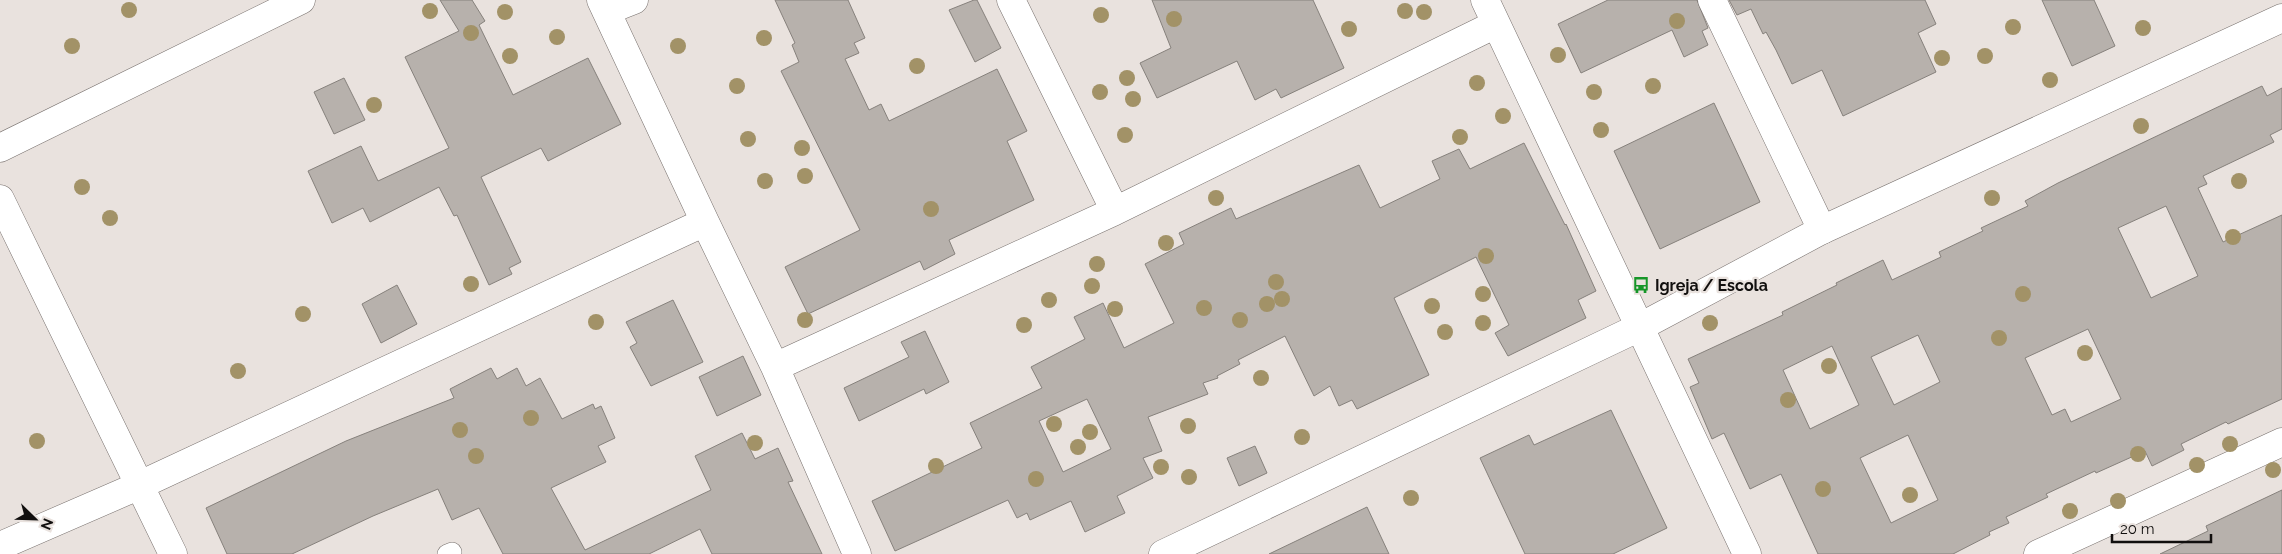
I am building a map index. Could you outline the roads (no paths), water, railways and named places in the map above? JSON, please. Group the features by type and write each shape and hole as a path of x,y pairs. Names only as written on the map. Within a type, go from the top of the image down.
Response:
{"street":[{"path":"0,148 300,0"},
{"path":"634,0 604,6 704,222 775,367 858,554"},
{"path":"1011,0 1115,211"},
{"path":"1485,0 1748,554"},
{"path":"1712,0 1822,230"},
{"path":"1163,554 1640,327 1822,230 2282,18"},
{"path":"775,367 1115,211 1496,24"},
{"path":"0,199 138,486 173,554"},
{"path":"0,546 138,486 704,222"},
{"path":"2038,554 2282,442"}],"place":[{"name":"Igreja / Escola","path":"1641,285"}]}
